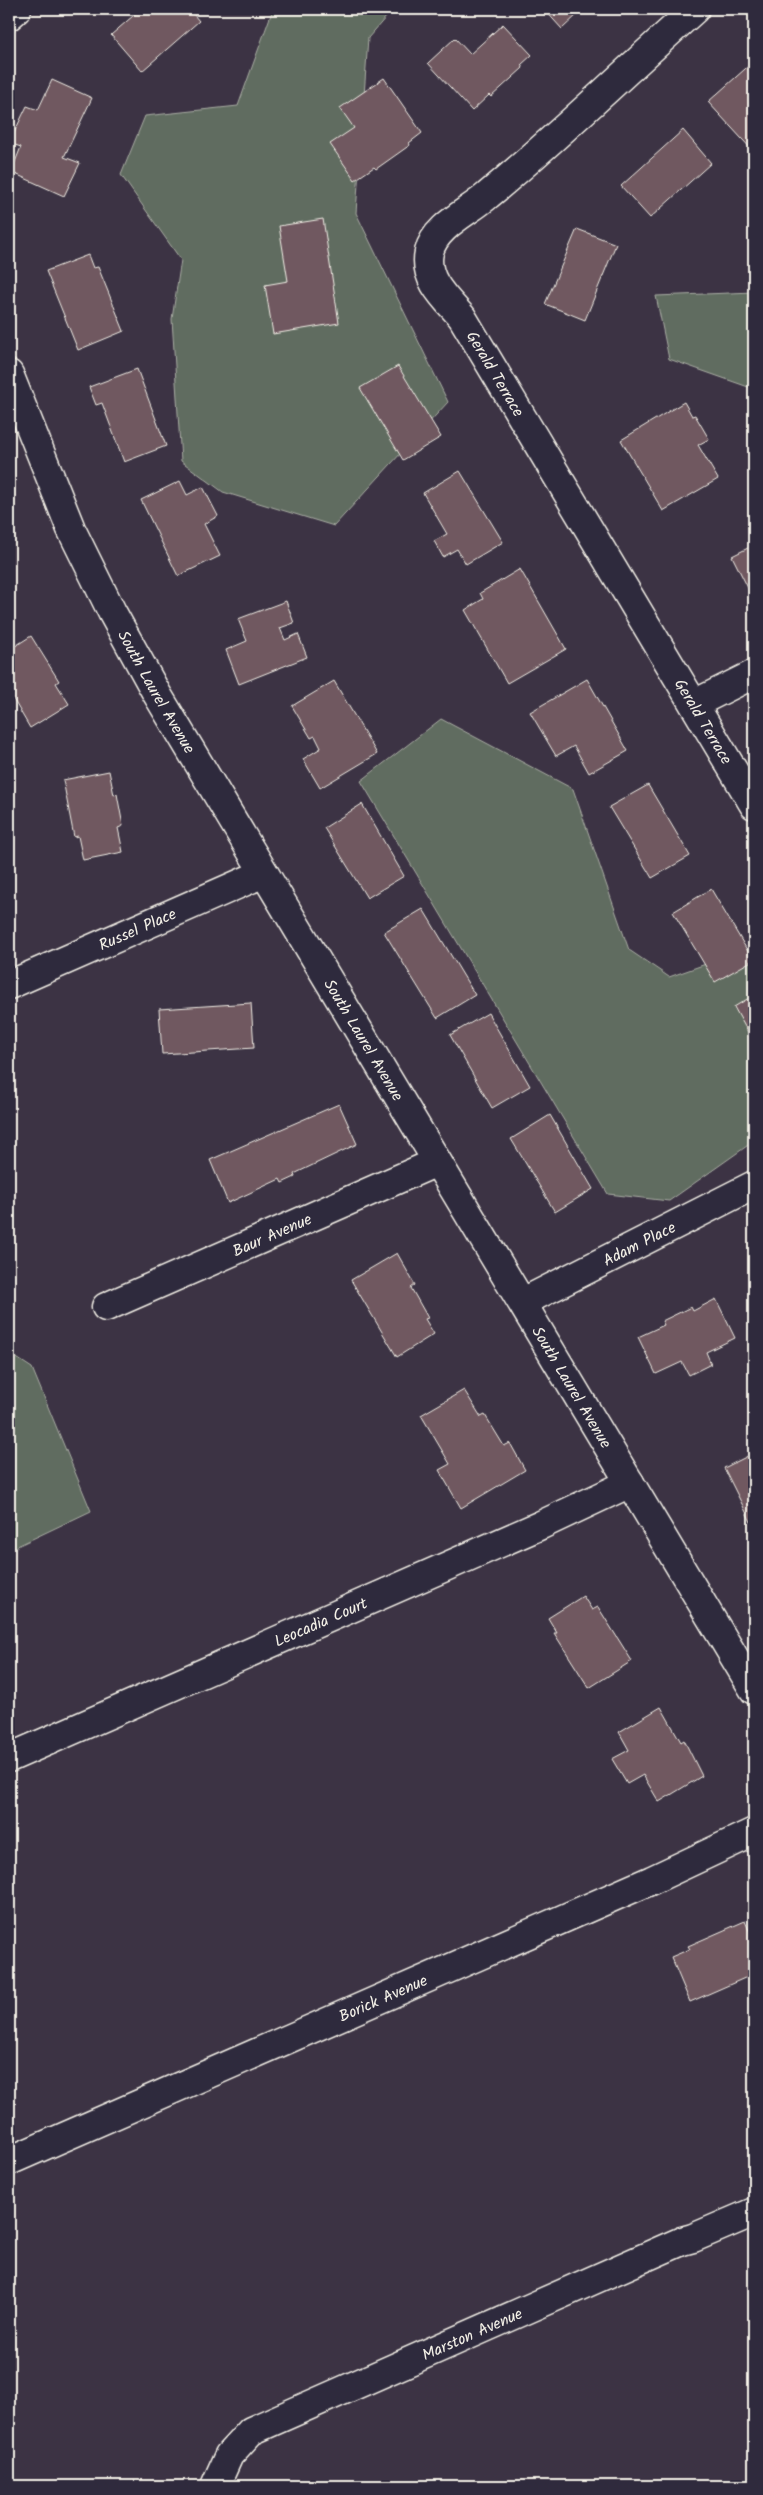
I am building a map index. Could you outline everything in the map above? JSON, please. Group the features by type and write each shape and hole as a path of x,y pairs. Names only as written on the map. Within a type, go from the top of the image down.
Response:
{"street":[{"path":"9,16 17,9"},
{"name":"Gerald Terrace","path":"695,9 488,196 438,234 430,252 428,263 434,285 462,318 754,805"},
{"name":"South Laurel Avenue","path":"9,374 71,529 112,612 157,694 754,1690"},
{"path":"694,704 754,674"},
{"name":"Russel Place","path":"9,984 264,873"},
{"name":"Baur Avenue","path":"106,1307 437,1162"},
{"name":"Adam Place","path":"523,1302 754,1185"},
{"name":"Leocadia Court","path":"9,1758 541,1525 630,1483"},
{"name":"Borick Avenue","path":"9,2160 652,1880 754,1832"},
{"name":"Marston Avenue","path":"215,2486 229,2455 251,2431 673,2245 754,2212"}],"green space":[{"path":"273,9 393,9 368,38 356,213 448,402 334,526 223,492 181,461 172,319 181,260 121,175 145,116 238,106"},
{"path":"754,292 754,389 669,359 656,296"},
{"path":"441,719 573,789 629,950 669,977 754,947 754,1141 669,1201 608,1194 361,781"},
{"path":"9,1353 32,1368 91,1511 9,1550"}],"building":[{"path":"141,9 189,9 199,21 142,71 111,35"},
{"path":"544,9 588,9 581,15 579,13 562,29"},
{"path":"503,24 532,55 521,65 523,68 491,97 489,95 472,111 428,63 455,38 470,54"},
{"path":"754,61 754,152 708,102"},
{"path":"384,78 422,133 409,143 410,145 376,169 374,167 355,180 330,144 354,128 340,108"},
{"path":"52,80 92,98 64,157 80,163 64,196 11,172 21,147 9,143 27,106 38,110"},
{"path":"683,130 711,163 650,218 621,186"},
{"path":"323,219 339,323 273,334 265,285 288,281 279,226"},
{"path":"577,229 616,244 585,320 545,304"},
{"path":"88,255 93,268 98,267 124,331 78,350 46,271"},
{"path":"398,366 441,437 403,460 360,388"},
{"path":"137,369 166,446 124,462 102,403 96,405 89,387"},
{"path":"684,402 692,416 695,415 709,439 698,445 718,479 663,511 621,440"},
{"path":"460,471 503,542 466,564 457,549 443,557 434,541 447,534 423,493"},
{"path":"180,481 187,495 203,487 218,516 204,524 220,556 178,576 141,500"},
{"path":"754,545 754,592 751,594 732,556"},
{"path":"520,569 566,649 507,683 465,610 483,599 480,593"},
{"path":"286,601 294,623 280,628 285,640 298,634 307,657 239,684 226,650 247,641 238,619"},
{"path":"31,636 59,681 56,683 69,704 30,728 9,692 9,650"},
{"path":"587,679 628,751 589,773 574,746 556,756 530,712"},
{"path":"334,681 377,754 320,788 303,759 321,748 315,736 311,738 292,706"},
{"path":"109,771 114,795 117,794 123,826 118,828 123,852 83,860 78,836 74,837 63,780"},
{"path":"648,785 690,856 652,878 609,807"},
{"path":"362,804 404,876 367,898 324,828"},
{"path":"711,889 753,960 715,982 673,912"},
{"path":"423,909 475,995 437,1018 384,932"},
{"path":"754,995 754,1043 734,1007"},
{"path":"251,1003 254,1048 162,1054 159,1009"},
{"path":"488,1013 530,1086 492,1108 450,1035"},
{"path":"339,1104 357,1144 294,1174 295,1177 282,1183 280,1179 228,1203 210,1160"},
{"path":"550,1115 593,1189 555,1212 511,1139"},
{"path":"397,1253 415,1285 411,1288 428,1318 425,1319 434,1334 397,1357 351,1280"},
{"path":"716,1299 735,1338 706,1352 711,1364 689,1375 682,1362 656,1374 638,1337 664,1325 662,1321 691,1307 693,1311"},
{"path":"464,1390 481,1417 485,1415 504,1446 510,1443 525,1470 461,1508 439,1470 450,1464 421,1415"},
{"path":"754,1453 754,1528 724,1468"},
{"path":"583,1596 592,1610 598,1607 632,1661 589,1688 554,1633 557,1633 548,1618"},
{"path":"661,1707 681,1742 684,1740 702,1776 659,1802 643,1775 627,1784 612,1759 629,1750 619,1732"},
{"path":"745,1921 754,1942 754,1974 690,2002 671,1957 690,1949 688,1946"}]}
